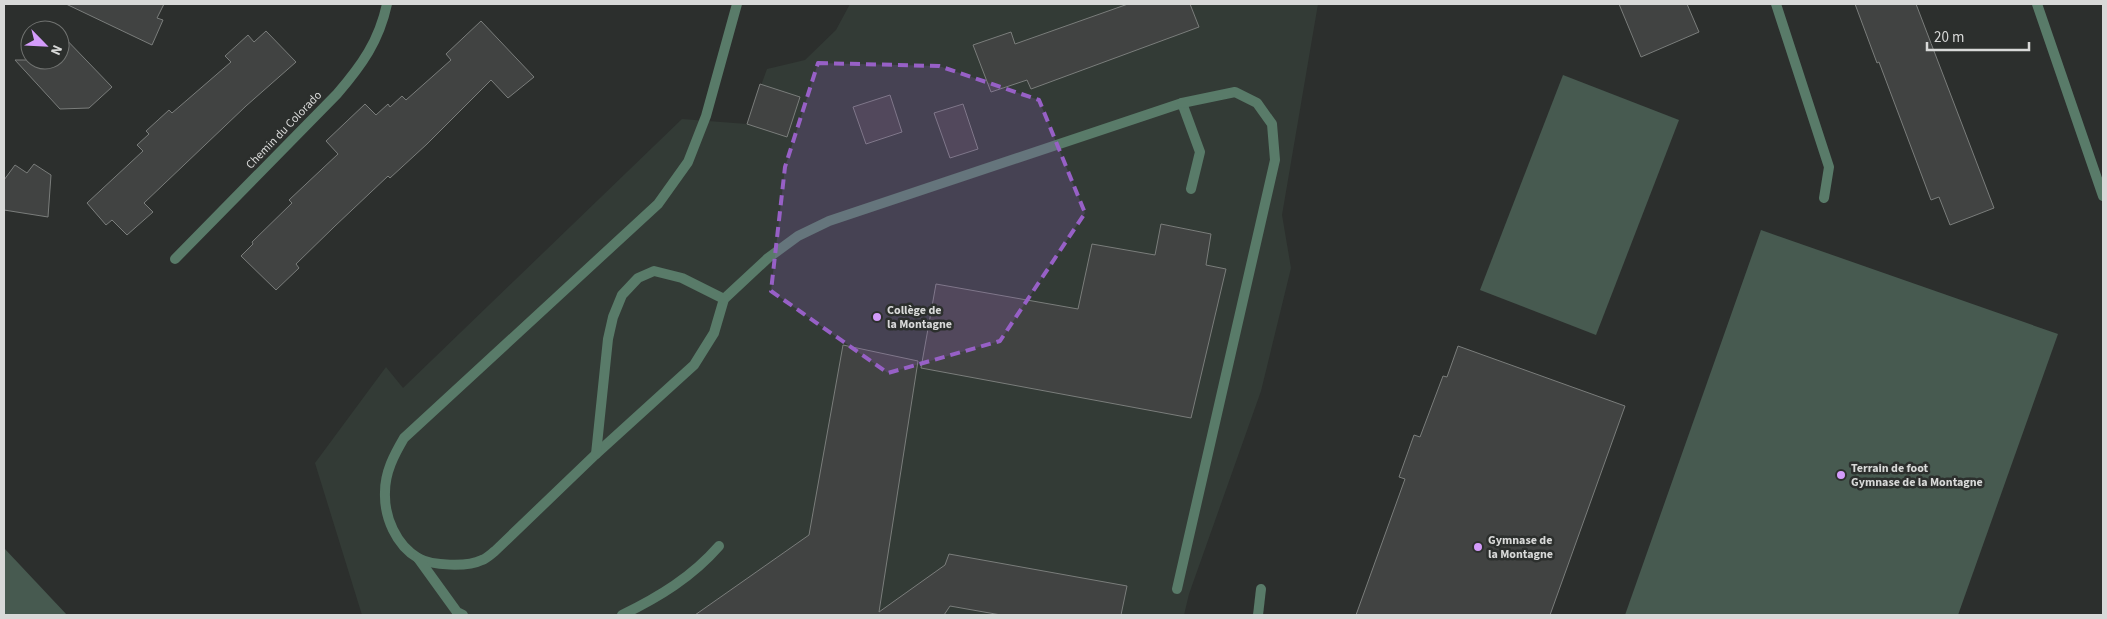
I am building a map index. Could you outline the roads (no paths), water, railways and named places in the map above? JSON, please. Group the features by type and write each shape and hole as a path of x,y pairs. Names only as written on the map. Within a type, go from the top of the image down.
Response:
{"street":[{"name":"Chemin du Colorado","path":"175,259 338,94 371,51 384,19 387,4"},
{"path":"464,615 457,612 418,558 400,542 388,521 384,492 390,463 404,438 658,204 688,162 706,116 737,4"},
{"path":"1776,4 1829,167 1824,198"},
{"path":"2037,4 2103,196"},
{"path":"418,558 440,565 481,561 495,552 596,454 694,365 714,333 724,299 775,252 798,236 830,221 1182,103 1235,92 1257,103 1272,124 1276,160 1177,589"},
{"path":"1182,103 1200,152 1192,189"},
{"path":"596,454 608,338 613,317 622,295 638,278 654,271 682,278 724,299"},
{"path":"622,615 662,595 703,565 720,546"},
{"path":"1258,615 1261,588"}],"place":[{"name":"Collège de la Montagne","path":"877,317"},
{"name":"Terrain de foot Gymnase de la Montagne","path":"1841,475"},
{"name":"Gymnase de la Montagne","path":"1478,547"}]}
